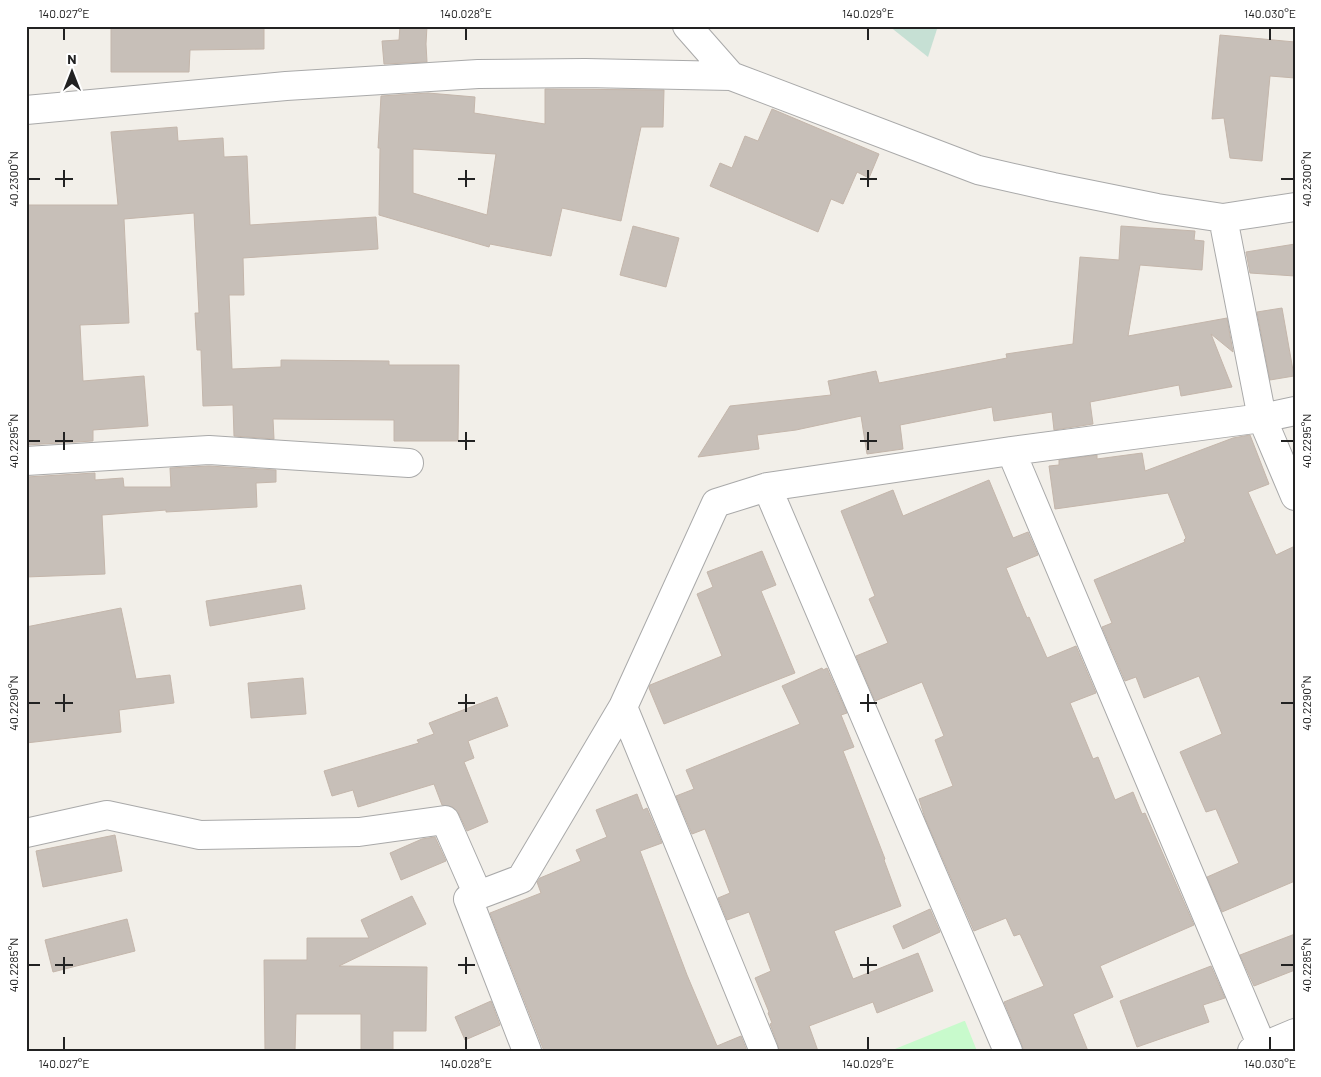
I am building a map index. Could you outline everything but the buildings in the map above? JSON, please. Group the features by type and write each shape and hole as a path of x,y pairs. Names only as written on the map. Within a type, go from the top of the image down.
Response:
{"street":[{"path":"687,26 731,76"},
{"path":"26,110 286,86 478,74 585,73 731,76 978,170 1157,208 1223,218 1295,207"},
{"path":"1223,218 1262,418 1295,496"},
{"path":"527,1051 468,899 521,879 623,707 716,503 768,487 1011,451 1262,418 1295,411"},
{"path":"26,461 209,450 409,463"},
{"path":"1011,451 1259,1049 1295,1033"},
{"path":"768,487 1008,1051"},
{"path":"623,707 764,1051"},
{"path":"26,833 107,816 200,835 359,832 445,820 478,895"}],"green space":[{"path":"889,26 938,26 928,57"},
{"path":"964,1021 977,1051 890,1051"}]}
